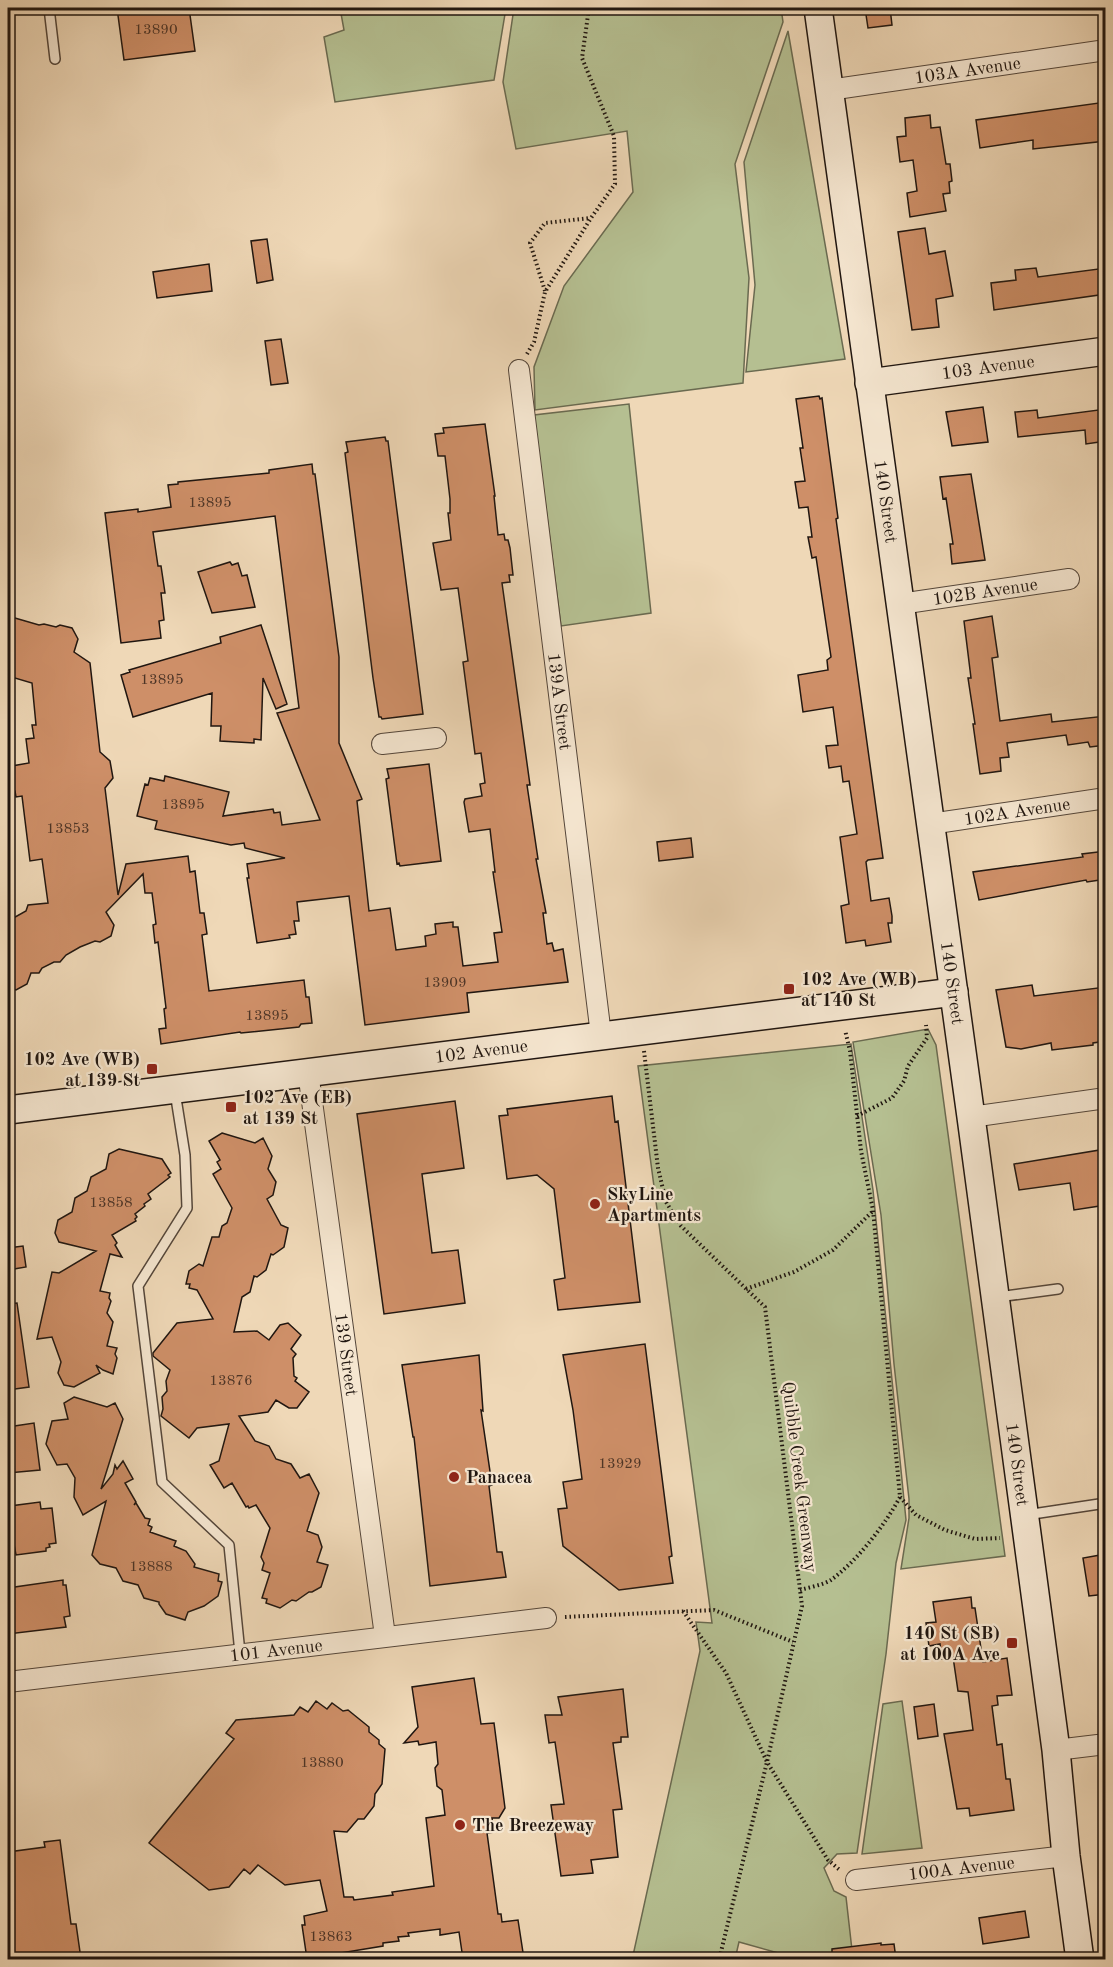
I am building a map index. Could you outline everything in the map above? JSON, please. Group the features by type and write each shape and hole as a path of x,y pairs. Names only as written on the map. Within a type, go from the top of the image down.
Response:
{"main road":[{"name":"140 Street","path":"818,8 971,1117 1056,1750 1066,1856 1080,1959"},
{"name":"103 Avenue","path":"869,382 1106,351"},
{"name":"102 Avenue","path":"8,1110 954,992"}],"street":[{"name":"103A Avenue","path":"829,90 1106,50"},
{"name":"139A Street","path":"519,370 601,1035"},
{"name":"102B Avenue","path":"900,604 1069,579"},
{"path":"382,744 436,738"},
{"name":"102A Avenue","path":"930,824 1106,798"},
{"name":"139 Street","path":"308,1072 385,1636"},
{"path":"971,1117 1106,1098"},
{"name":"101 Avenue","path":"8,1682 546,1618"},
{"path":"1056,1750 1106,1744"},
{"name":"100A Avenue","path":"856,1880 1066,1856"}],"lane":[{"path":"49,8 55,59"},
{"path":"174,1089 185,1155 187,1208 138,1286 162,1482 229,1545 240,1653"},
{"path":"995,1298 1058,1289"},
{"path":"1024,1515 1106,1503"}],"path":[{"path":"519,370 534,342 545,292 615,184 614,136 582,58 589,8"},
{"path":"545,292 530,243 544,223 591,218"},
{"path":"856,1116 892,1098 904,1081 908,1066 927,1038 926,1024"},
{"name":"Quibble Creek Greenway","path":"641,1030 658,1168 666,1202 681,1226 765,1307 802,1606 719,1959"},
{"path":"800,1590 830,1581 864,1549 889,1518 900,1497 873,1210 856,1116 850,1051 845,1030"},
{"path":"746,1289 794,1272 833,1250 873,1210"},
{"path":"900,1497 916,1515 945,1530 975,1539 1000,1538"},
{"path":"546,1618 714,1610 794,1642"},
{"path":"683,1611 726,1673 767,1762 828,1860 850,1879 856,1880"}],"green space":[{"path":"340,8 506,8 494,80 335,102 324,37 344,30"},
{"path":"514,8 781,8 783,22 735,164 749,278 743,383 535,410 534,367 564,286 633,192 627,131 516,149 503,82"},
{"path":"788,31 845,359 746,372 755,285 744,162"},
{"path":"629,404 651,613 561,626 534,415"},
{"path":"928,1029 936,1045 1005,1556 901,1569 909,1518 909,1499 881,1215 853,1042"},
{"path":"851,1044 873,1190 906,1520 896,1563 886,1654 857,1853 837,1854 824,1868 834,1891 846,1897 853,1959 800,1959 739,1942 735,1959 632,1960 700,1651 696,1622 712,1623 638,1066"},
{"path":"902,1701 922,1848 862,1854 883,1704"}],"building":[{"path":"117,8 189,8 195,51 124,60"},
{"path":"865,8 890,8 892,25 868,28"},
{"path":"1106,102 1106,141 1033,149 1033,140 980,148 976,120"},
{"path":"930,115 931,128 940,127 946,164 950,164 952,181 949,182 950,193 943,194 946,211 910,217 907,193 917,191 913,160 900,162 897,137 906,136 905,118"},
{"path":"925,228 929,254 945,251 953,296 936,299 939,327 912,330 898,232"},
{"path":"267,239 273,280 257,283 251,241"},
{"path":"209,264 212,291 157,298 153,272"},
{"path":"1036,268 1038,277 1106,268 1106,294 994,310 991,283 1016,280 1015,270"},
{"path":"281,339 288,383 271,385 265,341"},
{"path":"819,396 820,399 822,398 838,518 836,519 883,858 866,862 871,901 889,898 892,916 892,923 888,923 891,942 866,946 865,940 846,943 841,906 849,904 840,837 857,834 849,781 843,782 841,766 829,768 826,746 838,745 833,707 803,712 798,675 828,670 827,660 831,657 816,557 812,558 808,537 812,537 808,507 799,508 795,482 805,481 796,399"},
{"path":"983,407 988,442 952,446 946,412"},
{"path":"1106,409 1106,441 1086,444 1085,430 1018,437 1015,412 1037,410 1038,418"},
{"path":"485,424 498,535 504,534 510,548 513,575 509,575 510,582 502,583 530,785 527,785 538,859 536,859 546,913 543,913 547,944 552,943 554,951 563,949 568,982 467,993 469,1012 365,1025 349,896 297,902 299,921 294,921 296,934 289,935 290,938 257,943 247,864 285,858 245,848 244,843 231,845 155,829 157,821 137,816 145,784 148,785 150,778 164,781 165,776 229,792 223,816 273,809 274,813 280,812 282,825 320,820 277,713 299,708 275,516 153,532 165,593 161,593 164,620 159,621 161,638 121,643 105,513 138,509 138,512 171,507 168,485 178,484 178,482 269,473 269,470 312,464 339,657 339,743 362,799 357,801 369,911 390,908 396,950 426,946 425,936 436,934 435,924 453,922 453,927 458,927 463,966 498,962 494,933 502,932 493,872 495,872 490,829 469,832 464,802 465,799 482,796 480,784 485,783 481,753 475,754 463,662 468,661 458,588 441,590 433,543 451,540 448,513 450,513 450,499 445,456 438,456 435,434 444,433 443,428"},
{"path":"385,437 388,441 423,714 382,719 379,717 373,678 345,453 348,452 346,442"},
{"path":"971,474 985,560 952,564 950,544 953,544 946,498 943,499 940,477"},
{"path":"230,562 232,565 238,563 242,576 247,575 255,607 212,613 198,572"},
{"path":"8,616 39,625 56,627 60,625 72,628 78,639 74,652 90,663 100,752 110,761 113,778 105,788 118,895 126,864 188,856 190,872 195,871 200,913 204,913 207,934 202,935 209,991 304,980 306,997 309,997 312,1023 301,1024 299,1027 240,1032 161,1044 159,1029 166,1028 164,1009 166,1008 158,942 155,943 153,925 156,924 152,893 145,893 143,874 106,912 114,925 111,936 100,942 95,941 80,947 66,955 60,962 54,962 42,968 39,973 31,973 27,984 16,990 8,987 8,921 26,911 28,905 48,903 42,859 30,861 22,796 16,797 15,791 8,792 8,772 12,771 12,766 29,763 26,739 34,738 32,725 36,725 32,683 8,676"},
{"path":"992,616 998,657 992,658 1000,721 1051,714 1052,722 1106,716 1106,745 1090,747 1088,742 1068,745 1066,735 1007,743 1009,757 1000,758 1001,771 980,774 968,678 971,678 964,621"},
{"path":"261,625 287,704 276,709 263,678 261,740 254,739 254,743 220,741 221,726 211,726 212,693 133,717 121,675 130,672 129,670 221,643 220,637"},
{"path":"429,764 441,861 400,866 399,863 397,864 386,779 389,778 387,769"},
{"path":"691,838 693,857 659,861 657,842"},
{"path":"1106,851 1106,879 1087,882 1086,880 979,900 973,872 1083,857 1082,854"},
{"path":"1032,985 1034,996 1106,987 1106,1041 1093,1043 1093,1045 1052,1050 1051,1043 1021,1049 1006,1047 996,990"},
{"name":"SkyLine Apartments","path":"612,1096 615,1122 618,1121 640,1302 558,1310 554,1280 565,1278 554,1189 537,1175 507,1179 499,1116 508,1115 507,1109"},
{"path":"455,1101 464,1168 422,1174 432,1253 458,1250 465,1303 384,1314 357,1114"},
{"path":"222,1133 255,1143 263,1138 272,1156 268,1169 276,1182 273,1195 267,1199 281,1225 288,1228 284,1247 273,1255 271,1254 266,1270 257,1277 254,1276 250,1292 242,1297 234,1332 257,1331 269,1340 280,1325 288,1323 301,1335 291,1349 296,1354 293,1358 294,1376 297,1378 295,1381 309,1392 297,1408 289,1408 276,1400 268,1412 239,1416 255,1441 269,1446 276,1459 291,1464 300,1478 309,1474 319,1493 307,1531 318,1535 322,1547 317,1562 328,1565 321,1587 280,1608 266,1603 267,1599 262,1598 270,1573 262,1570 264,1563 261,1557 270,1528 256,1505 246,1507 232,1483 224,1488 210,1465 219,1461 229,1424 197,1428 189,1438 161,1416 162,1397 167,1391 166,1381 170,1370 153,1356 177,1323 213,1319 197,1290 189,1288 190,1284 186,1284 189,1271 199,1264 203,1266 212,1237 219,1237 232,1208 213,1174 221,1169 217,1162 220,1160 209,1141"},
{"path":"119,1149 162,1159 171,1173 168,1175 170,1177 148,1194 151,1199 135,1214 136,1221 112,1235 122,1257 110,1254 100,1291 110,1293 111,1301 107,1313 113,1322 107,1346 117,1348 113,1374 96,1365 100,1373 74,1387 64,1385 58,1373 61,1362 52,1337 37,1339 52,1272 59,1273 96,1251 59,1242 55,1233 58,1220 72,1212 75,1198 87,1191 91,1177 106,1169 109,1154"},
{"path":"1106,1149 1106,1205 1074,1210 1070,1183 1019,1190 1014,1164"},
{"path":"23,1246 26,1267 8,1270 8,1248"},
{"path":"17,1303 29,1387 8,1390 8,1304"},
{"path":"645,1344 672,1556 669,1557 673,1583 619,1590 563,1546 558,1509 567,1508 563,1482 582,1479 563,1355"},
{"name":"Panacea","path":"479,1355 483,1411 481,1410 492,1485 489,1486 497,1552 502,1552 506,1577 430,1586 414,1437 402,1365"},
{"path":"74,1397 107,1407 115,1403 123,1419 101,1489 113,1474 115,1465 117,1469 123,1461 133,1479 125,1483 136,1502 134,1505 136,1503 145,1518 150,1519 148,1525 152,1527 150,1532 176,1541 174,1546 186,1551 195,1564 194,1567 219,1574 218,1581 222,1582 218,1596 204,1606 188,1612 185,1620 166,1614 159,1602 144,1598 138,1585 123,1581 116,1568 100,1564 92,1555 106,1501 83,1515 74,1497 75,1478 67,1464 57,1465 46,1444 52,1421 68,1419 64,1403"},
{"path":"34,1423 40,1470 8,1473 8,1427"},
{"path":"40,1502 41,1509 52,1508 56,1543 49,1544 50,1547 46,1548 46,1551 16,1555 14,1544 10,1544 8,1518 11,1518 10,1506"},
{"path":"1106,1554 1106,1594 1089,1596 1083,1558"},
{"path":"63,1580 63,1585 66,1585 70,1616 64,1617 66,1627 8,1634 8,1588"},
{"path":"971,1597 972,1608 975,1608 983,1662 1007,1658 1012,1695 997,1696 998,1705 992,1706 997,1745 1002,1744 1006,1779 1010,1779 1014,1810 970,1816 969,1808 957,1809 944,1734 973,1730 968,1692 958,1691 953,1657 942,1659 940,1644 929,1646 926,1623 936,1622 933,1602"},
{"path":"474,1678 481,1724 494,1723 505,1808 499,1818 492,1818 494,1832 487,1833 498,1914 501,1914 502,1922 518,1920 524,1959 463,1959 459,1932 440,1935 440,1929 408,1933 409,1936 398,1937 399,1941 383,1943 383,1946 334,1954 335,1959 307,1959 302,1925 305,1925 304,1916 327,1911 320,1880 285,1885 258,1865 250,1874 244,1869 229,1887 209,1890 149,1843 234,1739 226,1733 236,1720 294,1715 300,1707 308,1712 316,1701 327,1709 332,1703 343,1711 348,1710 369,1727 369,1732 385,1749 382,1784 375,1794 374,1806 364,1819 358,1819 347,1832 334,1831 344,1897 353,1897 354,1900 434,1886 426,1818 445,1815 442,1790 437,1786 436,1742 419,1745 418,1741 404,1743 418,1727 412,1687"},
{"path":"623,1689 628,1737 621,1737 621,1742 613,1743 622,1809 613,1810 618,1857 591,1860 593,1873 561,1876 551,1805 564,1804 555,1742 549,1743 545,1715 562,1715 558,1697"},
{"path":"934,1704 938,1736 918,1739 914,1707"},
{"path":"60,1840 71,1924 76,1924 81,1959 14,1959 13,1956 8,1956 8,1852 45,1847 44,1842"},
{"path":"1025,1911 1029,1937 983,1944 979,1918"},
{"path":"881,1943 881,1945 894,1944 896,1959 832,1959 832,1949"}],"place":[{"name":"102 Ave (WB) at 140 St","path":"789,989"},
{"name":"102 Ave (WB) at 139 St","path":"152,1069"},
{"name":"102 Ave (EB) at 139 St","path":"231,1107"},
{"name":"SkyLine Apartments","path":"595,1204"},
{"name":"Panacea","path":"454,1477"},
{"name":"140 St (SB) at 100A Ave","path":"1012,1643"},
{"name":"The Breezeway","path":"460,1825"}]}
